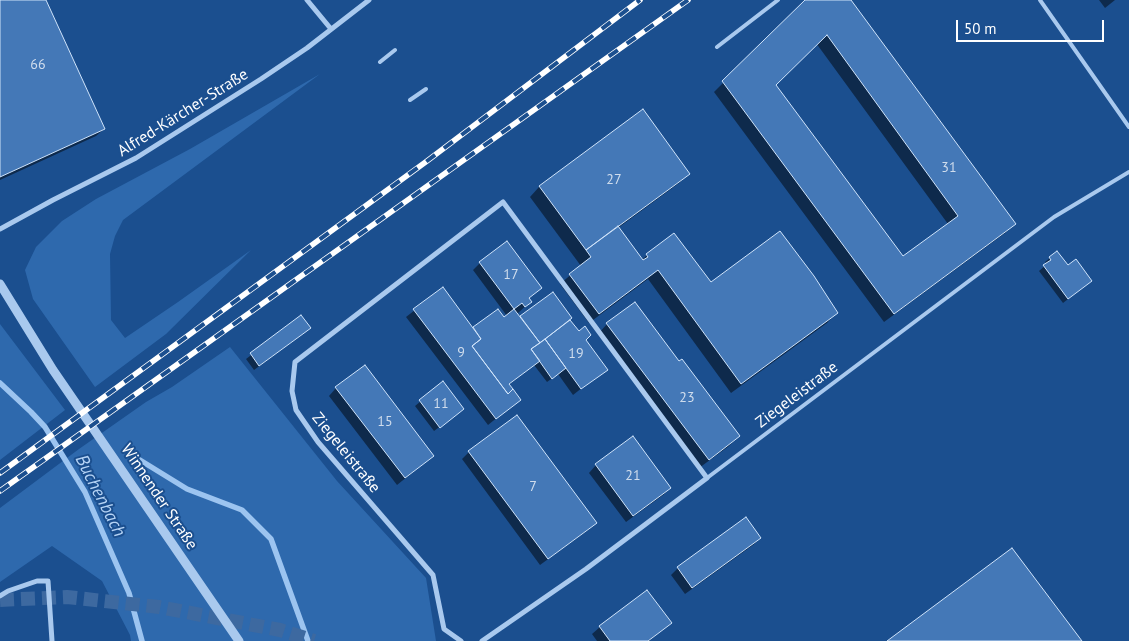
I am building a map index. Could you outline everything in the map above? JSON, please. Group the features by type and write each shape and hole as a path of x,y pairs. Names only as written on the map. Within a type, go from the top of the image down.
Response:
{"street":[{"path":"307,0 331,29"},
{"name":"Alfred-Kärcher-Straße","path":"0,229 136,158 262,79 307,48 369,0"},
{"name":"Ziegeleistraße","path":"460,641 444,629 433,576 318,442 296,410 292,391 295,362 503,202 707,478 586,569 482,641"},
{"name":"Winnender Straße","path":"0,284 53,370 239,641"},
{"path":"0,596 8,591 37,581 48,580 52,641"}],"lane":[{"path":"717,47 778,0"},
{"path":"1040,0 1129,126"},
{"path":"380,62 395,50"},
{"path":"410,100 426,89"},
{"name":"Ziegeleistraße","path":"707,478 1054,217 1129,172"}],"shaded area":[{"path":"320,74 123,220 115,236 110,254 111,320 125,338 251,250 166,334 95,387 33,299 25,270 36,247 62,221 96,199 190,149"},
{"path":"0,324 65,410 0,460"},
{"path":"230,347 337,481 426,578 436,641 131,641 130,635 102,581 52,546 0,582 0,508 146,402 172,387"}],"building":[{"path":"0,0 46,0 105,129 0,177"},
{"path":"805,0 851,0 1016,224 894,314 722,81","holes":["827,35 958,216 903,256 776,85"]},
{"path":"643,109 690,174 586,250 539,186"},
{"path":"618,226 643,260 648,257 646,254 674,233 711,282 780,231 814,276 838,313 741,384 658,270 599,314 569,274 591,257 586,250"},
{"path":"507,241 542,288 529,298 532,302 525,307 522,303 514,309 479,262"},
{"path":"1057,251 1068,265 1076,259 1092,281 1068,299 1043,265 1051,260 1049,257"},
{"path":"443,287 481,339 472,346 508,394 513,389 521,400 496,419 413,309"},
{"path":"553,292 572,318 540,343 520,316"},
{"path":"635,302 679,361 682,359 740,436 709,460 606,323"},
{"path":"498,309 504,317 514,309 540,343 531,349 540,361 509,384 513,389 508,394 472,346 481,339 473,327"},
{"path":"301,315 311,328 259,366 250,353"},
{"path":"570,320 579,331 585,326 591,335 586,340 608,370 581,389 545,339"},
{"path":"545,339 566,368 552,379 531,349"},
{"path":"365,365 434,456 405,478 335,387"},
{"path":"443,381 464,409 440,428 419,400"},
{"path":"517,415 597,523 548,559 468,451"},
{"path":"633,436 671,488 633,516 595,464"},
{"path":"746,517 761,538 692,588 677,567"},
{"path":"1012,548 1082,641 887,641"},
{"path":"647,590 672,623 648,641 610,641 599,626"}],"waterway":[{"name":"Buchenbach","path":"0,383 45,427 85,492 129,593 142,641"},
{"path":"135,457 187,489 242,510 271,539 308,641"}],"tunnel":[{"path":"0,600 67,597 159,607 280,630 314,641"}],"railway":[{"path":"0,473 427,161 640,0"},
{"path":"0,491 688,0"}]}
